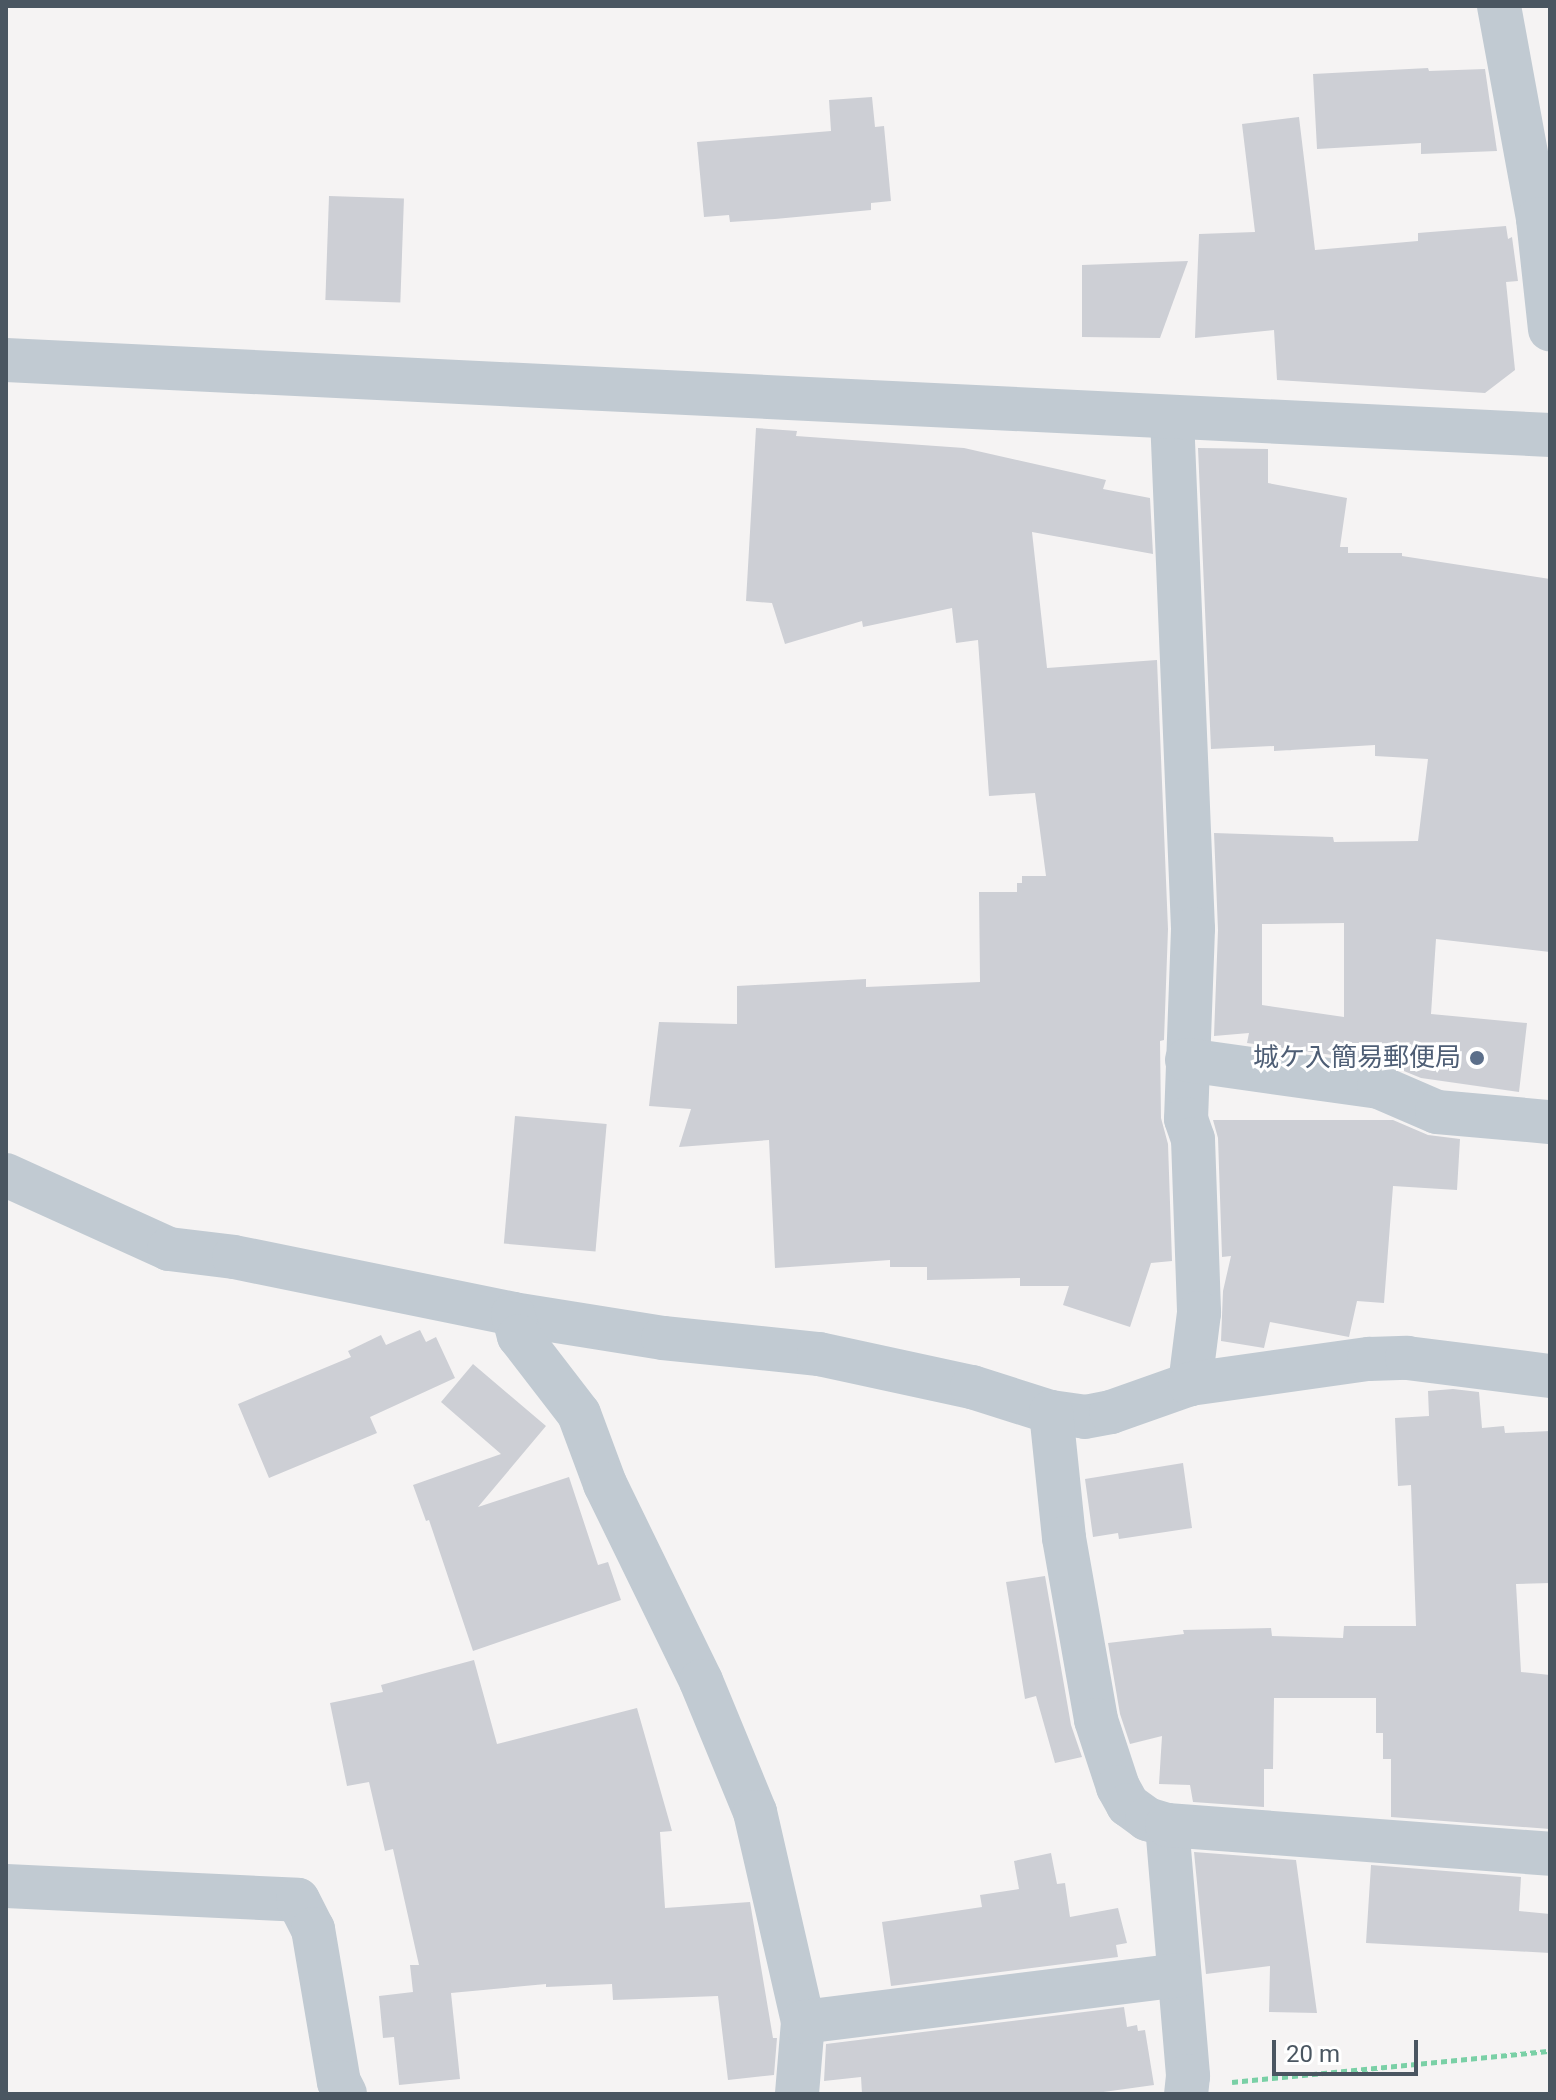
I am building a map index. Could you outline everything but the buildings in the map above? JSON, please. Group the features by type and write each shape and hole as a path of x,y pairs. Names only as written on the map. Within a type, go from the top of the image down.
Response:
{"street":[{"path":"1499,6 1538,219 1550,329"},
{"path":"6,360 1550,435"},
{"path":"1172,417 1193,929 1186,1119 1193,1139 1199,1313 1190,1384"},
{"path":"1187,1060 1379,1087 1437,1112 1550,1122"},
{"path":"6,1175 169,1249 234,1257 513,1314 663,1338 819,1354 972,1387 1051,1412 1085,1417 1190,1384 1369,1359 1407,1358 1550,1376"},
{"path":"513,1314 519,1336 579,1414 605,1484 701,1681 755,1812 803,2022 786,2092"},
{"path":"1051,1412 1064,1538 1096,1720 1118,1787 1128,1805 1147,1819 1167,1825 1550,1854"},
{"path":"1167,1825 1187,2090"},
{"path":"6,1886 298,1900 313,1929 339,2082 345,2094"},
{"path":"803,2022 1179,1975"}],"path":[{"path":"1187,2090 1550,2051"}],"place":[{"name":"城ケ入簡易郵便局","path":"1477,1058"}]}
